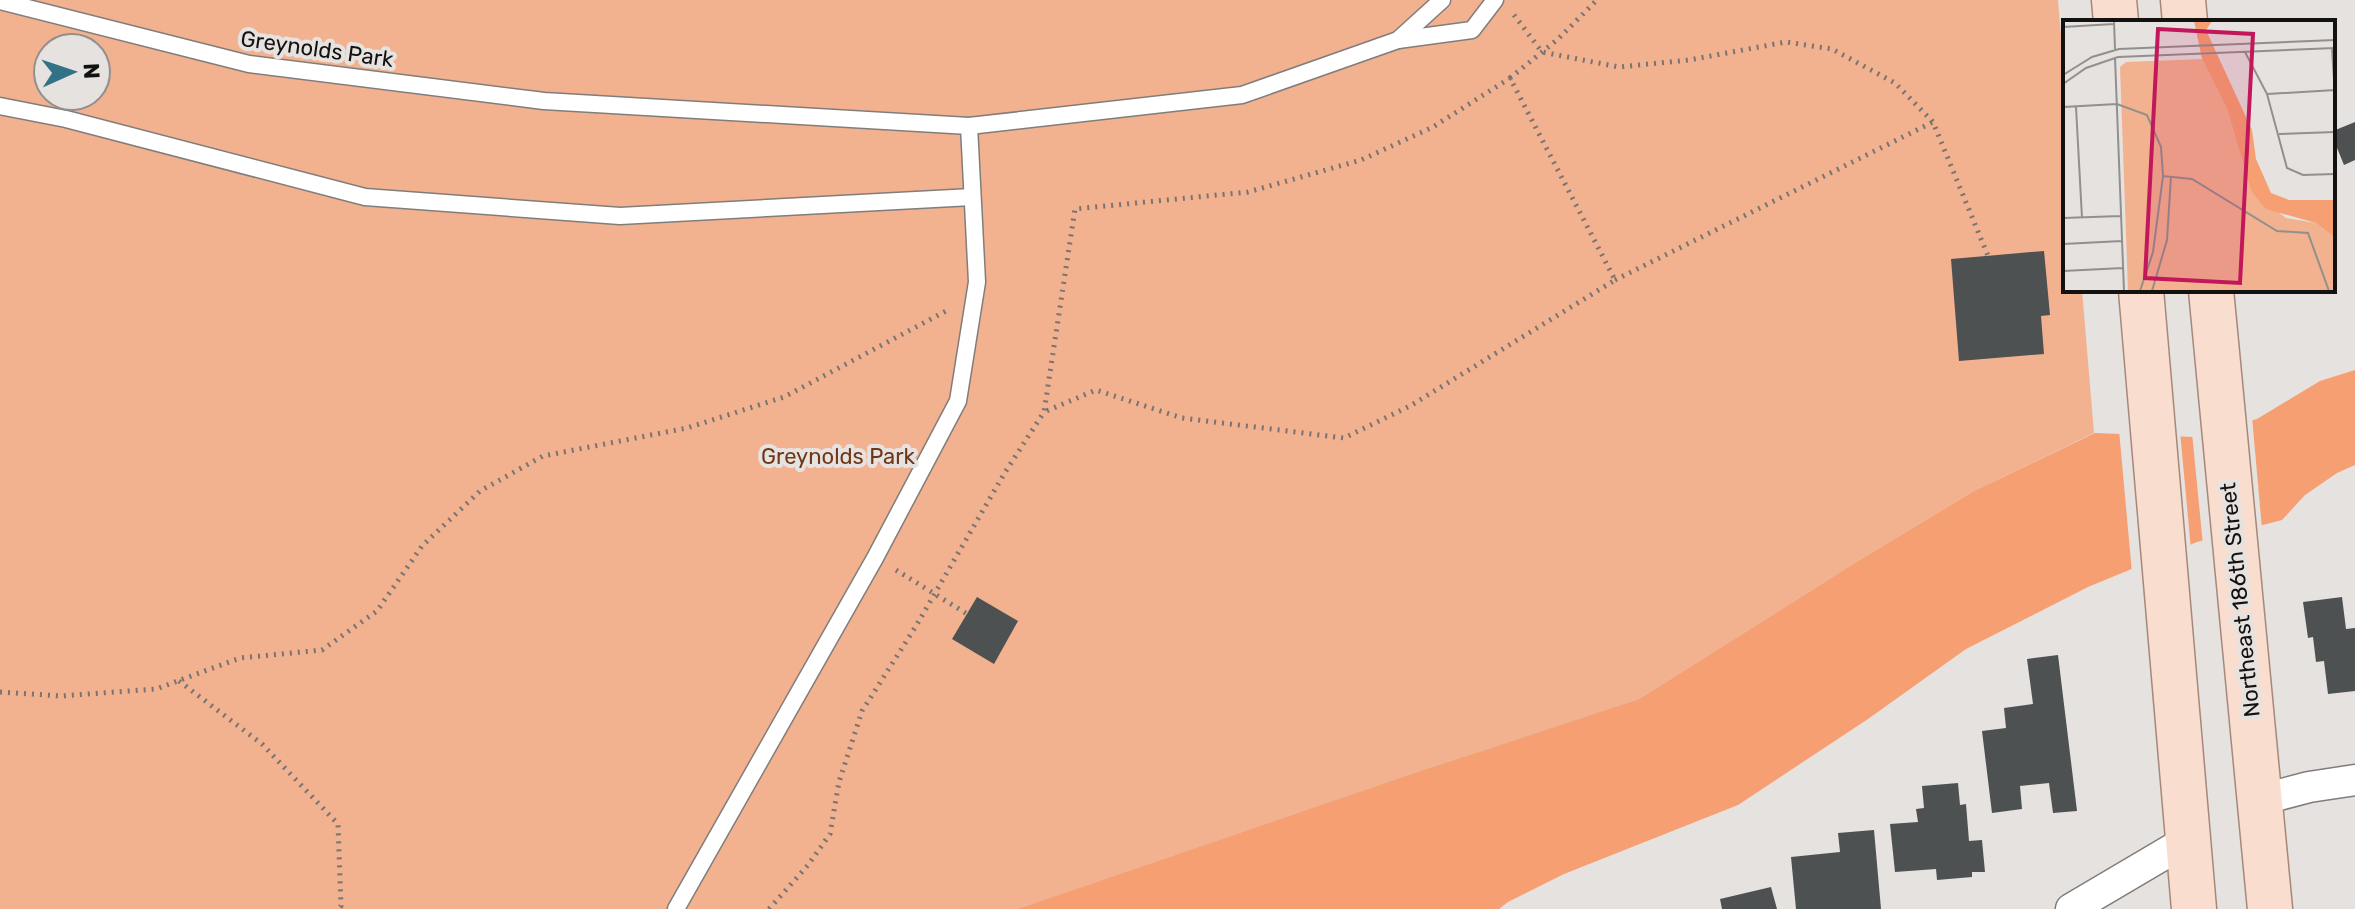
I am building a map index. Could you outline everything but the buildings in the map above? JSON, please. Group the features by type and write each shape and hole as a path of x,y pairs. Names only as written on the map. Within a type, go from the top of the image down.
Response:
{"main road":[{"path":"2114,0 2116,20"},
{"path":"2183,0 2185,20"},
{"path":"2141,292 2194,909"},
{"name":"Northeast 186th Street","path":"2211,292 2270,909"}],"street":[{"path":"2260,800 2309,787 2355,780"},
{"path":"2071,909 2188,840"}],"lane":[{"name":"Greynolds Park","path":"0,1 249,64 544,101 969,126 1242,95 1398,40 1442,0"},
{"path":"1398,40 1472,30 1500,2"},
{"path":"0,106 66,119 365,197 620,216 972,197"},
{"path":"676,909 875,558 958,401 977,282 969,126"}],"path":[{"path":"769,909 808,865 830,834 839,782 862,711 1044,412 1075,209 1248,192 1361,160 1433,127 1510,78 1558,39 1597,0"},
{"path":"1500,2 1542,52 1619,67 1689,60 1786,42 1832,49 1895,83 1933,122 1988,256"},
{"path":"1510,78 1615,280"},
{"path":"1044,412 1096,390 1182,418 1344,438 1410,406 1615,280 1933,122"},
{"path":"0,692 61,696 156,689 240,658 322,650 377,611 422,546 480,491 543,456 687,428 784,397 975,296"},
{"path":"875,558 967,614"},
{"path":"179,681 262,744 338,824 341,906 338,909"}],"green space":[{"name":"Greynolds Park","path":"0,0 2058,0 2063,59 2063,292 2082,292 2094,433 1974,491 1639,699 1017,909 0,909"}],"shaded area":[{"path":"2355,370 2355,465 2337,473 2305,495 2282,520 2197,542 2088,587 1966,649 1868,719 1738,805 1564,874 1499,909 1017,909 1639,699 1974,491 2095,433 2194,437 2257,419 2320,381"}],"pier":[{"path":"2252,417 2262,529 2203,545 2192,433"},
{"path":"2119,430 2180,432 2191,549 2132,573"}]}
